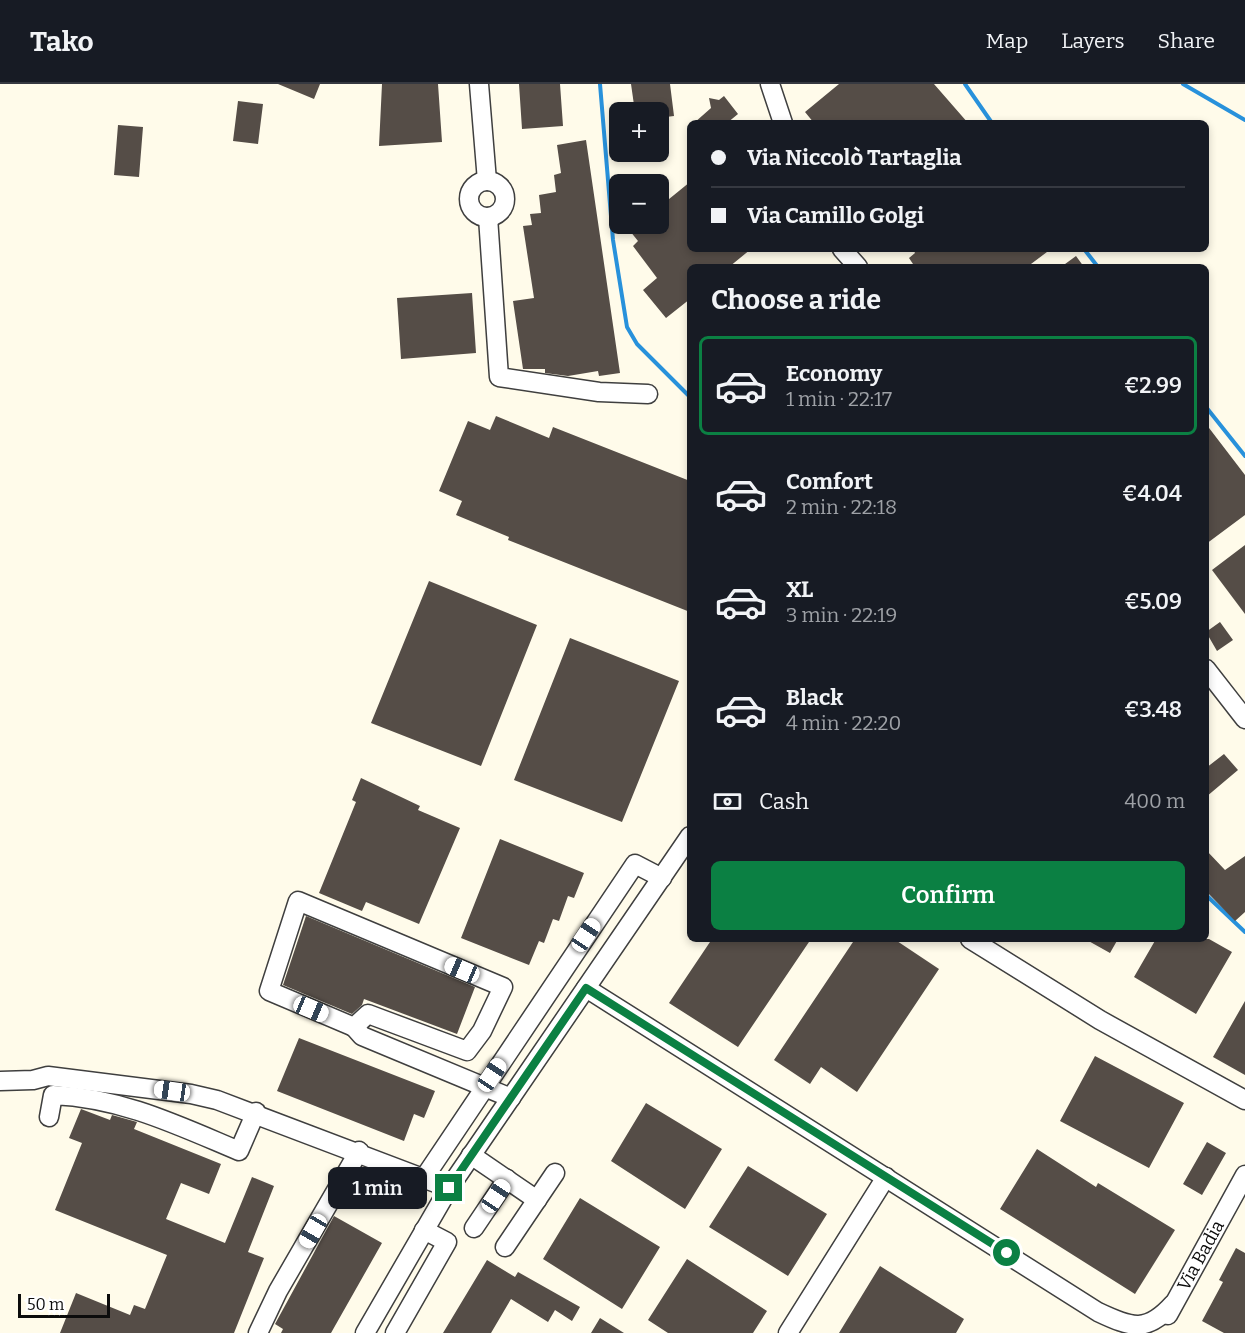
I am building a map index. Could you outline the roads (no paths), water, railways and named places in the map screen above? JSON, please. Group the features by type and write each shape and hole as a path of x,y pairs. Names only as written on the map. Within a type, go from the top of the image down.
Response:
{"street":[{"path":"479,84 487,181"},
{"path":"770,84 782,120"},
{"path":"487,181 499,184 506,201 500,213 488,218 473,210 469,200 476,185 487,181"},
{"path":"488,218 499,377 599,392 648,394"},
{"path":"845,252 855,264"},
{"path":"1209,673 1245,719"},
{"path":"365,1333 449,1188 687,840"},
{"path":"424,1178 635,864 662,878"},
{"path":"354,1027 368,1014 467,1051 482,1031 504,987 298,901 269,991 354,1027 363,1036 511,1098"},
{"path":"975,942 1100,1020 1245,1100"},
{"path":"586,988 1098,1312 1124,1333"},
{"path":"0,1081 33,1080 48,1076 191,1094 256,1112 449,1188"},
{"path":"49,1117 53,1095 84,1096 130,1107 239,1151 256,1112"},
{"path":"258,1333 278,1291 358,1151"},
{"path":"471,1155 537,1200"},
{"path":"505,1247 555,1173"},
{"name":"Via Badia","path":"1151,1330 1173,1304 1245,1175"},
{"path":"788,1333 886,1177"},
{"path":"474,1228 507,1179"},
{"path":"395,1333 447,1242 424,1230"},
{"path":"1098,1312 1127,1325 1151,1330"}],"waterway":[{"path":"600,84 613,240 627,327 637,344 687,394"},
{"path":"965,84 990,120"},
{"path":"1183,84 1245,120"},
{"path":"1086,252 1096,264"},
{"path":"1209,411 1245,456"},
{"path":"1209,898 1245,932"}]}
